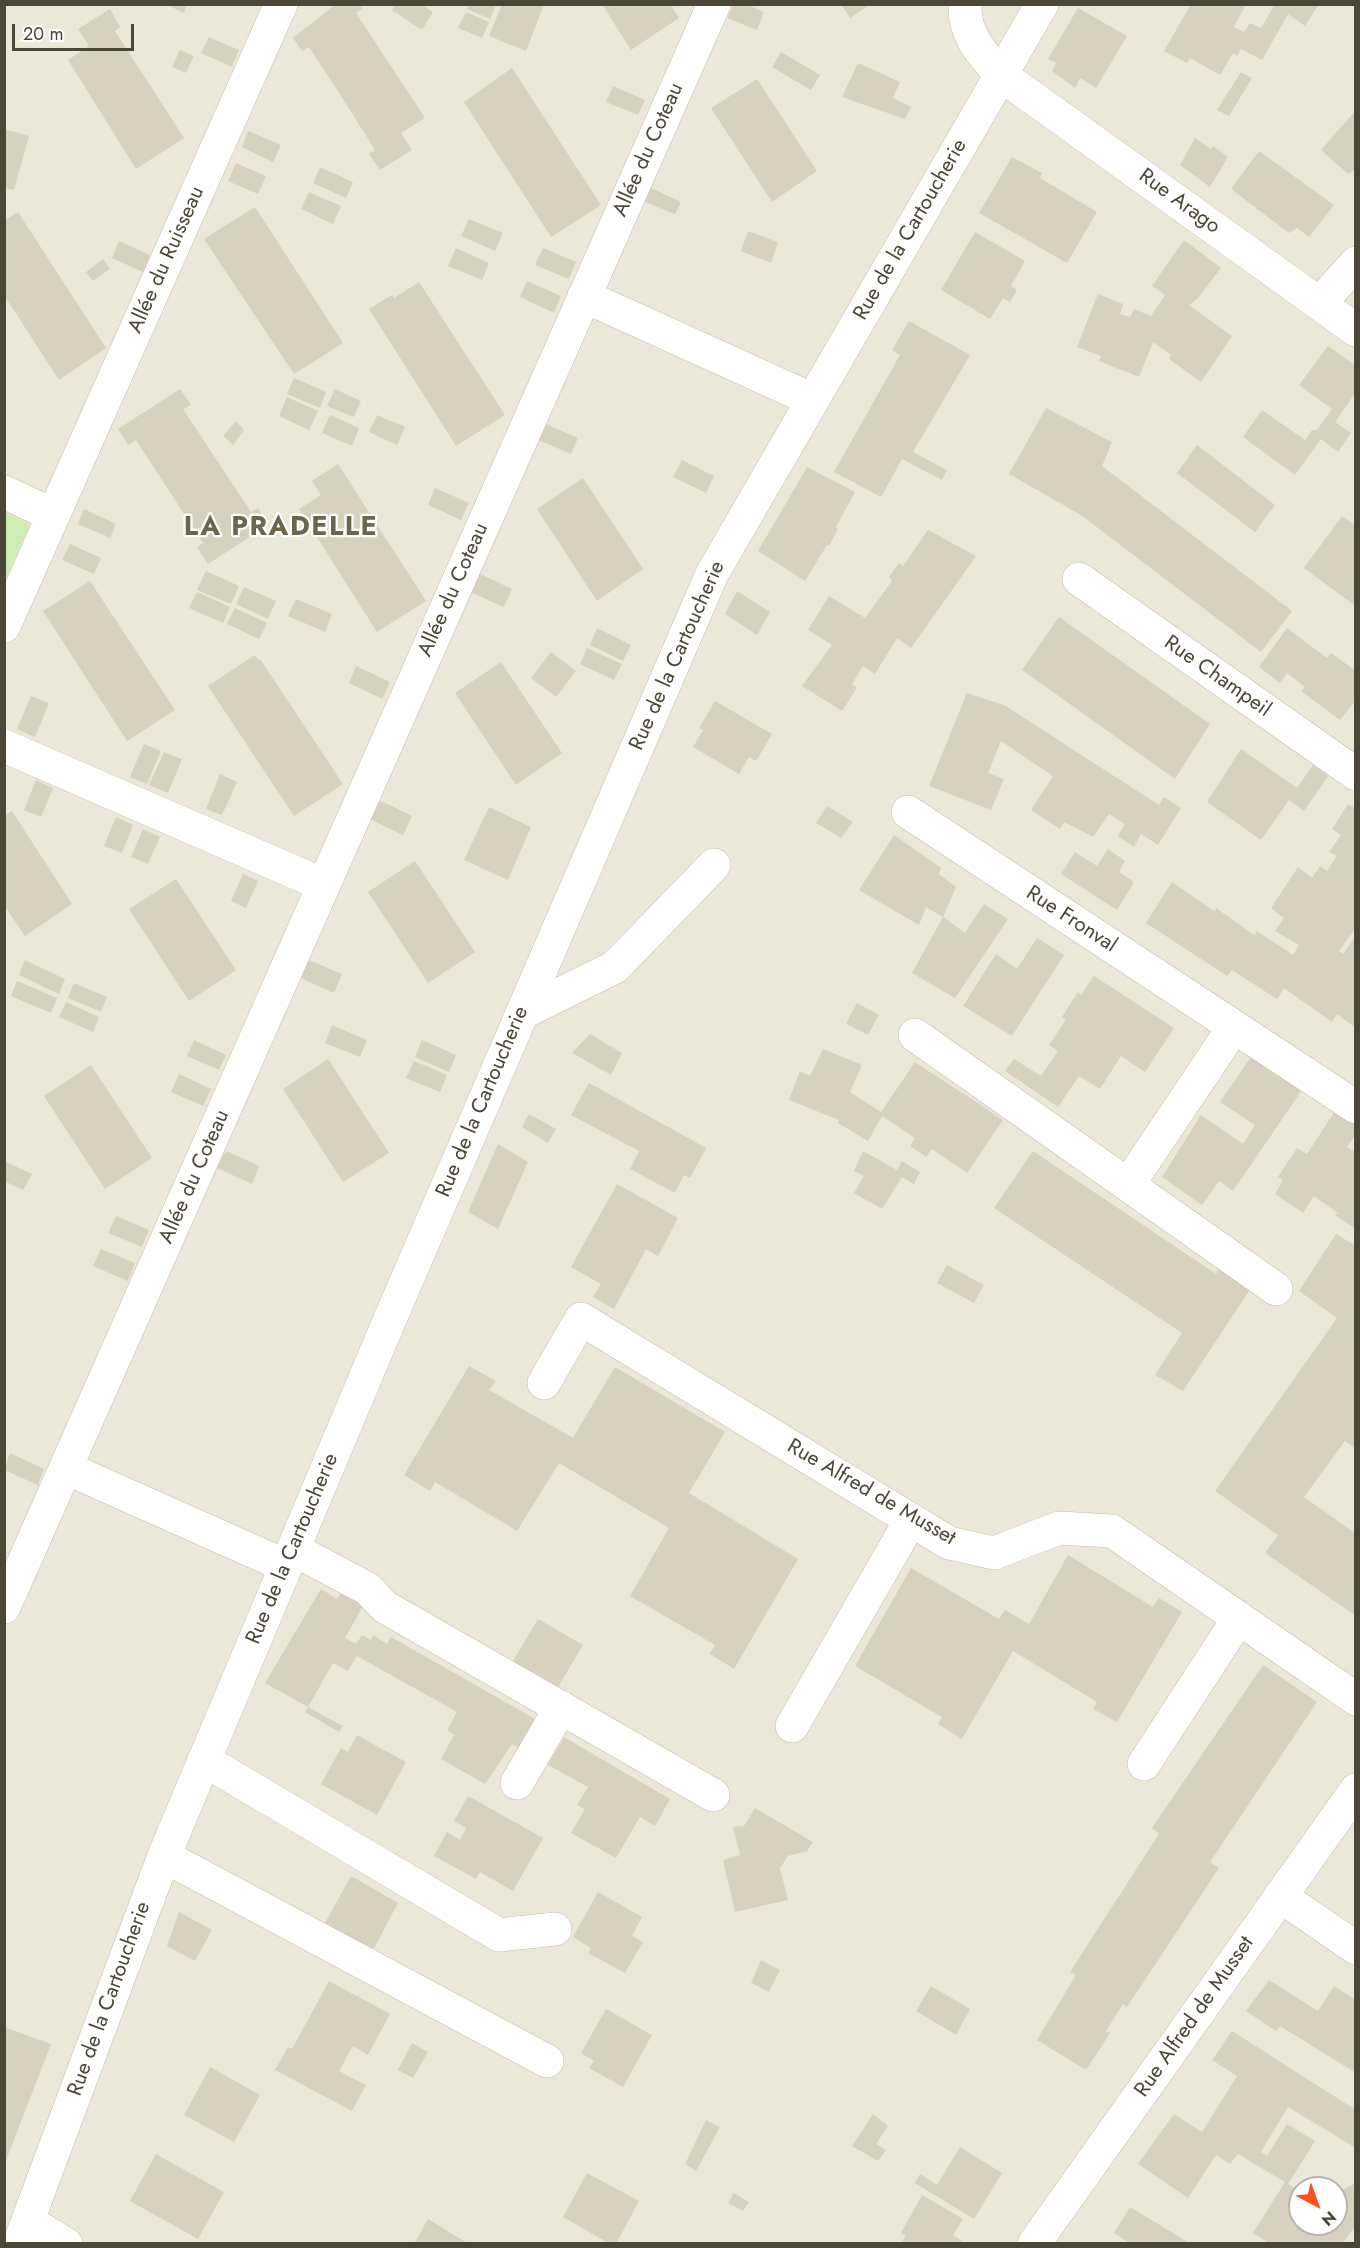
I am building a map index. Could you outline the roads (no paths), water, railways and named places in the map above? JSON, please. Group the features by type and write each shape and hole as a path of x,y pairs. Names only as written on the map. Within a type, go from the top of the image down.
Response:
{"street":[{"name":"Allée du Ruisseau","path":"4,626 281,4"},
{"name":"Allée du Coteau","path":"4,1607 714,4"},
{"path":"964,4 967,30 979,50 1001,75"},
{"name":"Rue de la Cartoucherie","path":"24,2232 164,1856 289,1558 712,574 1042,4"},
{"name":"Rue Arago","path":"1001,75 1356,330"},
{"path":"1319,304 1356,263"},
{"path":"584,296 813,400"},
{"path":"4,492 53,515"},
{"name":"Rue Champeil","path":"1079,579 1356,774"},
{"path":"4,746 324,885"},
{"name":"Rue Fronval","path":"908,812 1356,1107"},
{"path":"522,1013 615,967 714,865"},
{"path":"1128,1185 1234,1027"},
{"path":"915,1035 1276,1289"},
{"name":"Rue Alfred de Musset","path":"544,1383 581,1318 950,1543 994,1553 1059,1528 1112,1531 1356,1699"},
{"path":"66,1468 368,1589 386,1607 713,1796"},
{"path":"792,1726 911,1520"},
{"path":"1144,1764 1239,1618"},
{"path":"517,1783 561,1707"},
{"path":"204,1760 499,1935 555,1929"},
{"name":"Rue Alfred de Musset","path":"1034,2244 1356,1790"},
{"path":"164,1856 547,2061"},
{"path":"1280,1896 1356,1948"},
{"path":"24,2232 66,2244"}],"district":[{"name":"LA PRADELLE","path":"281,528"}]}
